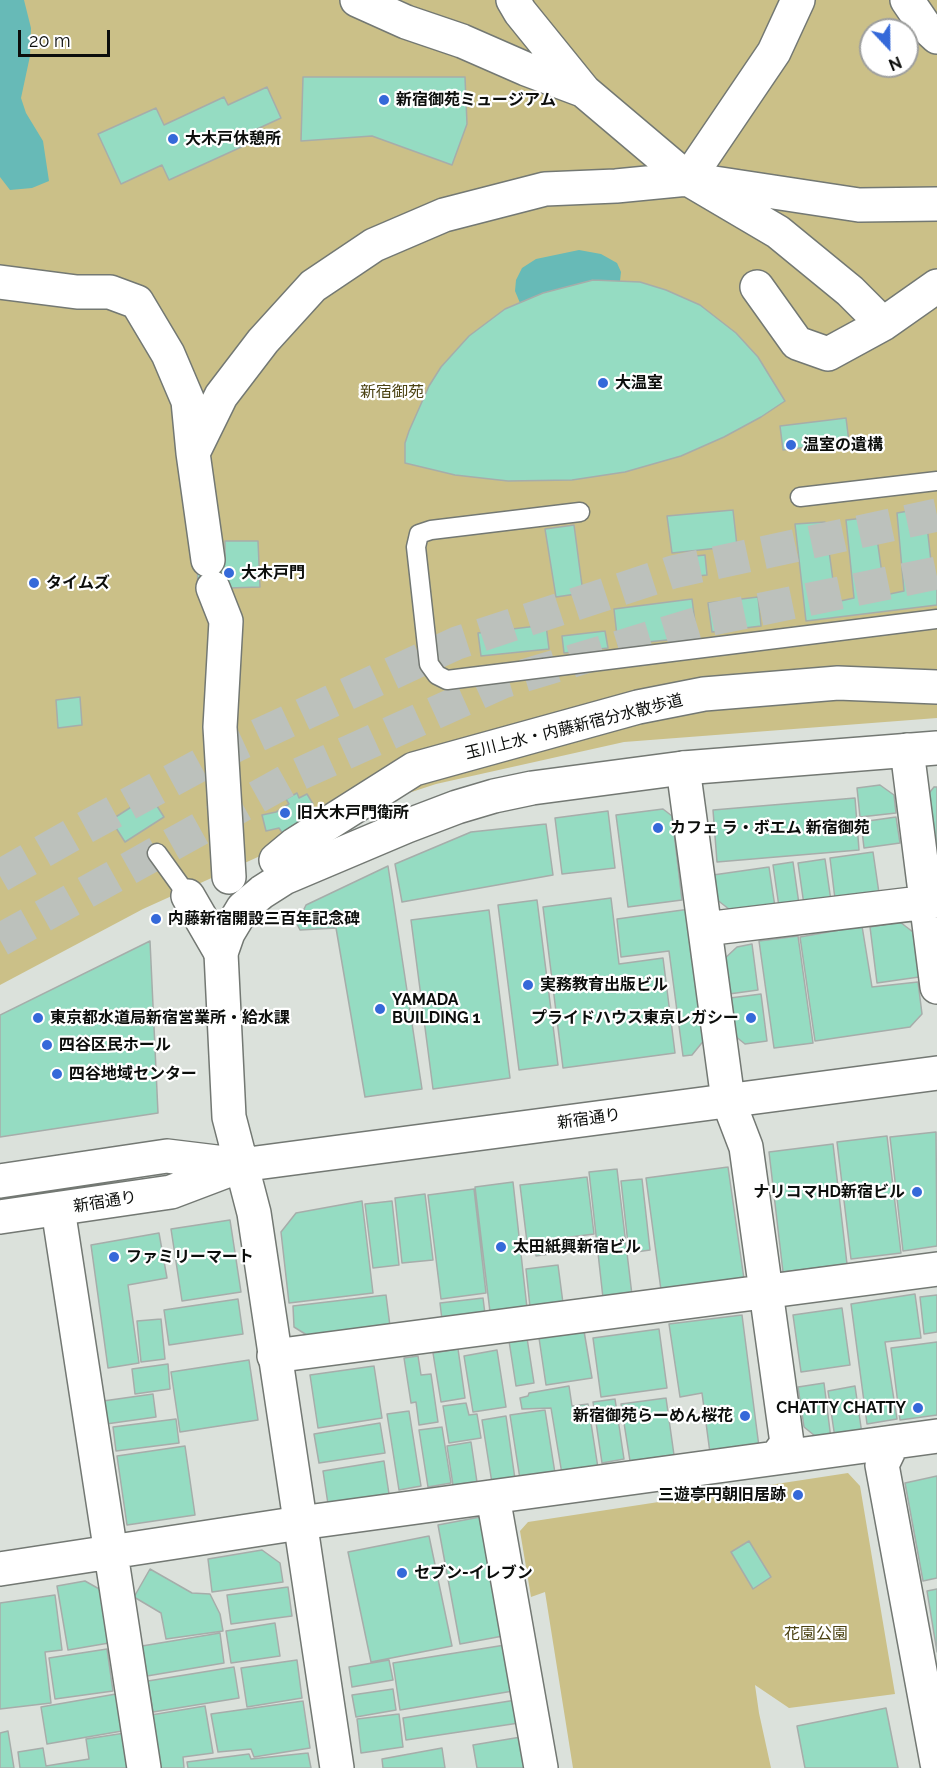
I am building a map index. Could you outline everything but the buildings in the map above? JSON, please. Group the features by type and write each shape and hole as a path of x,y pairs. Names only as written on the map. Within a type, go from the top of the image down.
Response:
{"street":[{"path":"357,0 406,22 462,41 584,91"},
{"path":"513,0 520,12 584,91 688,179 778,232 850,291 883,324"},
{"path":"688,179 774,52 798,0"},
{"path":"907,0 924,25 937,37"},
{"path":"193,453 221,396 263,340 313,286 374,245 444,215 545,189 616,186 688,179 859,205 937,204"},
{"path":"0,282 77,292 110,292 137,302 168,354 188,401 193,453 211,574 226,621 220,727 229,878"},
{"path":"757,288 797,343 828,354 883,324 937,286"},
{"name":"玉川上水・内藤新宿分水散歩道","path":"276,860 294,845 414,769 638,707 704,694 838,683 937,687"},
{"path":"337,1768 254,1213 229,1117 225,943 243,908 284,878 407,825 494,796 532,788 684,768 922,749 937,987"},
{"path":"684,768 728,1100 746,1147 787,1443 776,1458"},
{"path":"188,896 225,943"},
{"path":"705,929 932,902"},
{"name":"新宿通り","path":"0,1217 171,1192 241,1165 937,1073"},
{"name":"新宿通り","path":"0,1181 167,1156 241,1165"},
{"path":"58,1209 144,1768"},
{"path":"274,1356 937,1269"},
{"path":"0,1569 300,1523 937,1436"},
{"path":"893,1442 882,1465 929,1674 937,1763"},
{"path":"493,1497 541,1768"}],"lane":[{"path":"800,497 937,481"},
{"path":"580,512 431,530 419,534 416,547 429,664 436,675 447,680 937,619"},
{"path":"157,853 188,896"}],"green space":[{"name":"新宿御苑","path":"0,0 937,0 937,718 624,742 436,784 375,804 143,909 0,985"},
{"name":"花園公園","path":"848,1473 860,1486 895,1694 789,1708 755,1685 771,1768 573,1768 545,1592 531,1597 520,1531 528,1522"}],"water":[{"path":"0,0 24,0 31,28 30,56 21,98 26,113 43,141 49,181 32,188 10,190 0,177"},
{"path":"579,250 601,254 617,263 621,272 620,281 520,303 515,291 516,280 522,268 536,259"}],"tunnel":[{"path":"0,876 237,745 457,643 673,572 937,515"},
{"path":"0,940 295,776 503,682 708,620 937,573"}],"place":[{"name":"新宿御苑ミュージアム","path":"384,100"},
{"name":"大木戸休憩所","path":"173,139"},
{"name":"大温室","path":"603,383"},
{"name":"温室の遺構","path":"791,445"},
{"name":"大木戸門","path":"229,573"},
{"name":"タイムズ","path":"34,583"},
{"name":"旧大木戸門衛所","path":"285,813"},
{"name":"カフェ ラ・ボエム 新宿御苑","path":"658,828"},
{"name":"内藤新宿開設三百年記念碑","path":"156,919"},
{"name":"実務教育出版ビル","path":"528,985"},
{"name":"YAMADA BUILDING 1","path":"380,1009"},
{"name":"東京都水道局新宿営業所・給水課","path":"38,1018"},
{"name":"プライドハウス東京レガシー","path":"751,1018"},
{"name":"四谷区民ホール","path":"47,1045"},
{"name":"四谷地域センター","path":"57,1074"},
{"name":"ナリコマHD新宿ビル","path":"917,1192"},
{"name":"太田紙興新宿ビル","path":"501,1247"},
{"name":"ファミリーマート","path":"114,1257"},
{"name":"CHATTY CHATTY","path":"918,1408"},
{"name":"新宿御苑らーめん桜花","path":"745,1416"},
{"name":"三遊亭円朝旧居跡","path":"798,1495"},
{"name":"セブン-イレブン","path":"402,1573"}]}
